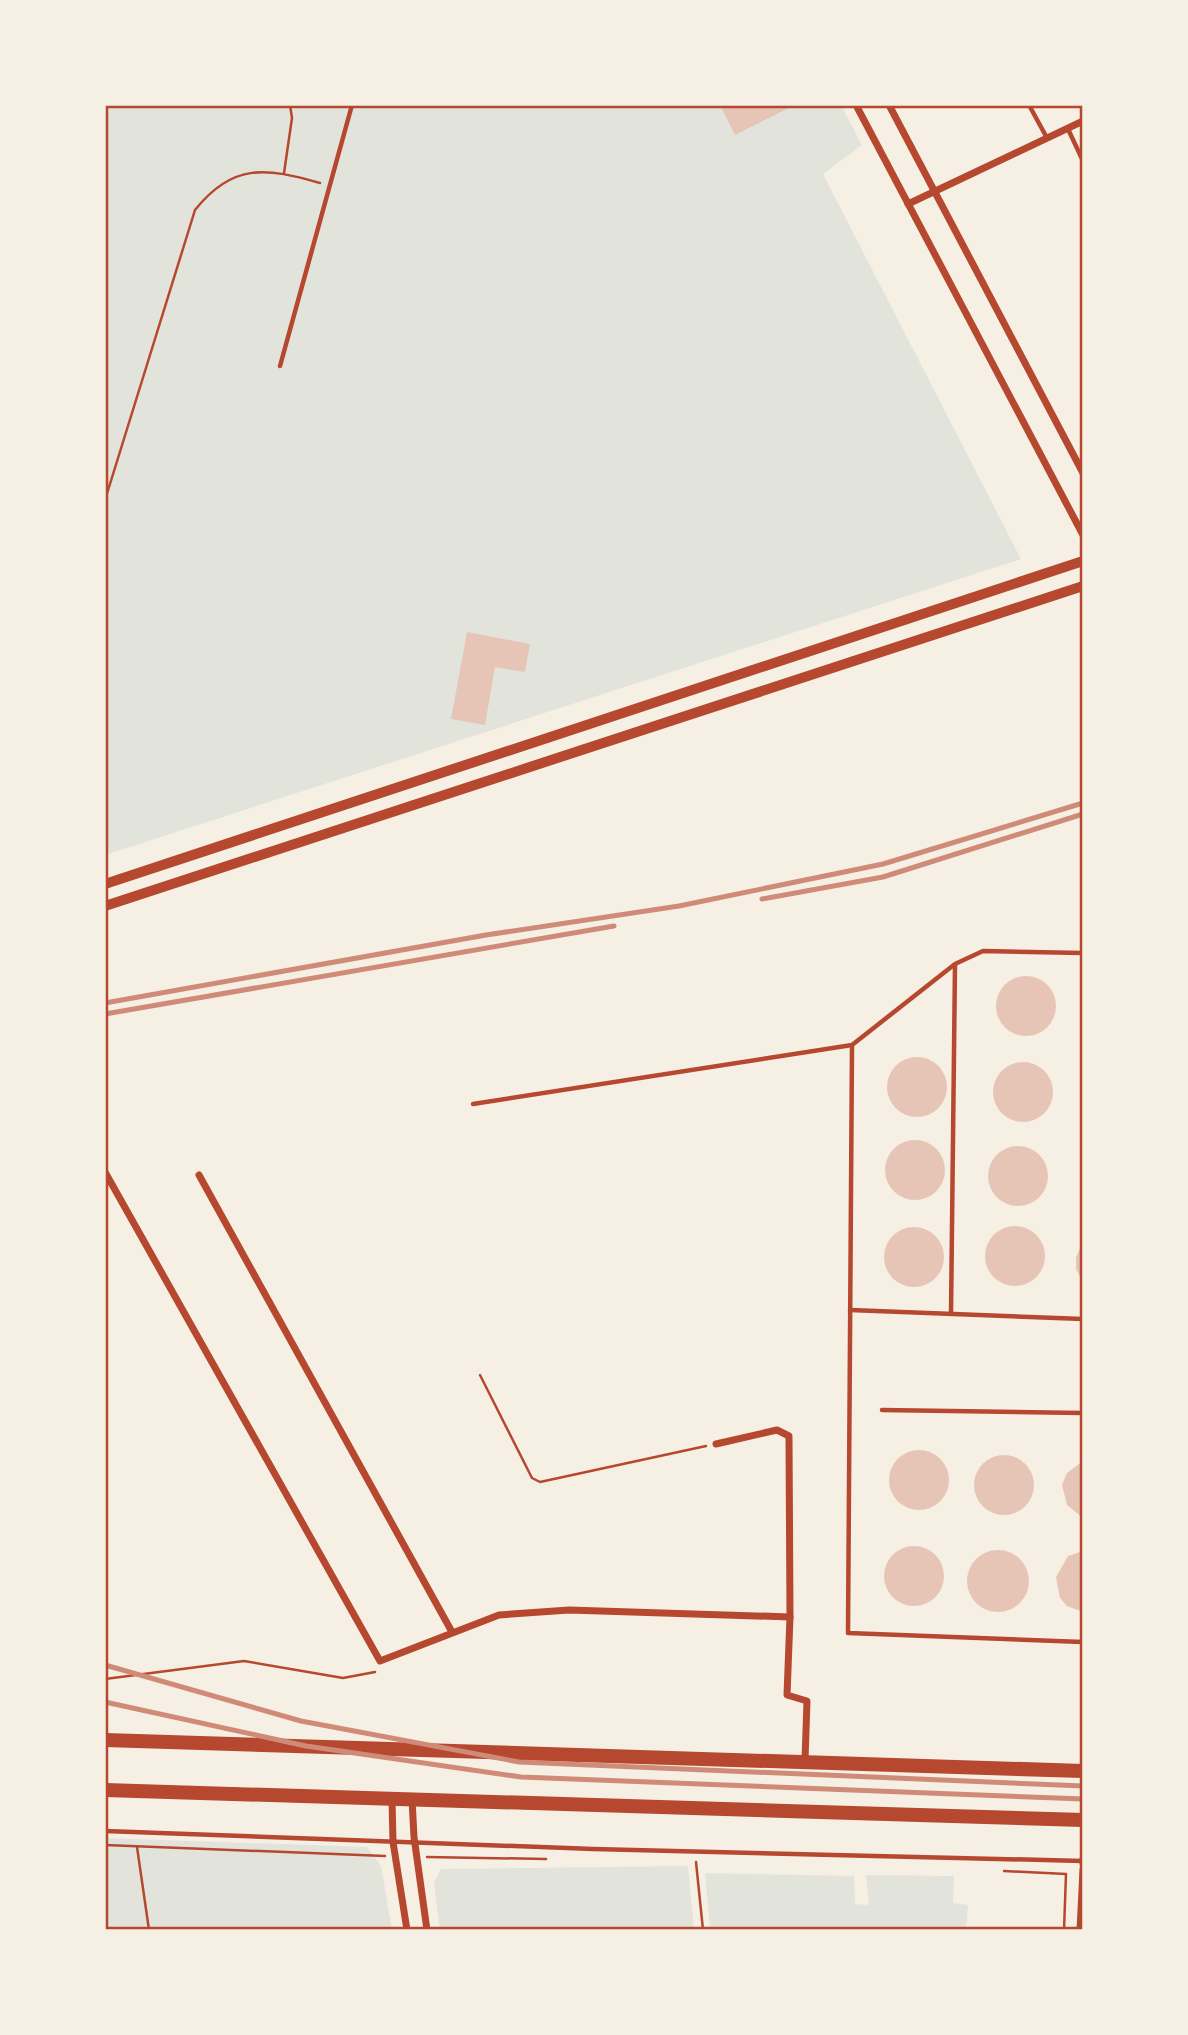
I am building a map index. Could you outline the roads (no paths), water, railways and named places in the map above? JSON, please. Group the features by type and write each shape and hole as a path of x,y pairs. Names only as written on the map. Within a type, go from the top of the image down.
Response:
{"main road":[{"path":"105,1740 805,1760 1083,1771"},
{"path":"105,1790 1083,1820"}],"street":[{"path":"856,105 1083,535"},
{"path":"889,105 1083,473"},
{"path":"908,204 1083,121"},
{"path":"105,884 1083,561"},
{"path":"105,906 1083,586"},
{"path":"105,1172 380,1661 499,1615 569,1610 790,1617"},
{"path":"199,1175 452,1632"},
{"path":"716,1444 777,1430 789,1436 790,1617 787,1695 807,1701 805,1760"},
{"path":"392,1798 393,1842 407,1930"},
{"path":"412,1799 414,1843 427,1930"},
{"path":"1080,1930 1083,1870"}],"lane":[{"path":"280,366 352,105"},
{"path":"1029,105 1047,138"},
{"path":"1068,129 1083,161"},
{"path":"473,1104 852,1045 955,964 983,951 1083,953"},
{"path":"951,1314 955,964"},
{"path":"852,1045 848,1633 1083,1642"},
{"path":"850,1310 1083,1319"},
{"path":"883,1410 1083,1413"},
{"path":"105,1831 414,1843 1083,1861"}],"railway":[{"path":"105,1003 486,935 679,906 883,864 1083,803"},
{"path":"762,899 883,877 1083,814"},
{"path":"105,1014 614,926"},
{"path":"105,1665 301,1721 519,1762 1083,1786"},
{"path":"105,1702 306,1746 521,1777 1083,1799"}]}
